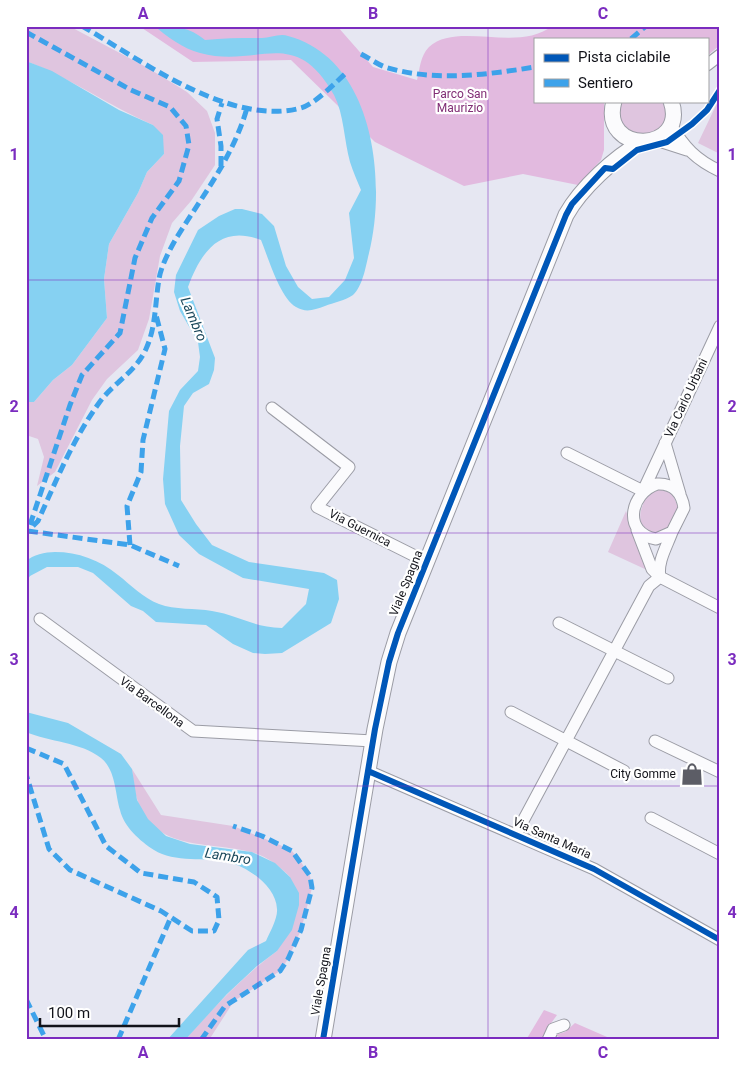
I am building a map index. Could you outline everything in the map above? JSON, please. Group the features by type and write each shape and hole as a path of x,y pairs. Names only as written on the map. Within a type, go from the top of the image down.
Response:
{"street":[{"path":"708,65 720,55"},
{"name":"Viale Spagna","path":"605,168 614,149 615,125 612,112 614,102"},
{"path":"673,109 687,150"},
{"name":"Viale Spagna","path":"323,1040 373,741 389,662 426,562 566,215 572,204 605,168 625,152 664,134 673,109"},
{"path":"615,125 625,136 687,150 705,164 720,171"},
{"name":"Via Carlo Urbani","path":"643,490 720,326"},
{"name":"Via Guernica","path":"272,408 349,468 317,506 426,562"},
{"name":"Via Carlo Urbani","path":"665,443 680,494"},
{"path":"567,453 643,490"},
{"path":"660,577 661,560 684,508 680,494 670,485 663,484 657,484 643,490 634,508 635,525 652,569 660,577 720,608"},
{"path":"635,525 650,538 662,538 672,532"},
{"name":"Via Santa Maria","path":"516,834 649,586 660,577"},
{"name":"Via Barcellona","path":"40,619 193,731 373,741"},
{"path":"559,623 668,678"},
{"path":"511,712 624,771"},
{"path":"655,741 720,772"},
{"name":"Via Santa Maria","path":"368,771 516,834 605,875 720,940"},
{"path":"651,818 720,854"},
{"path":"548,1040 552,1029 564,1025"}],"shaded area":[{"path":"26,26 69,26 148,68 187,92 207,111 215,133 215,165 191,201 172,223 160,256 149,319 138,350 107,379 92,400 55,472 37,486 44,457 38,439 26,435 26,402 34,402 53,380 72,365 107,318 104,279 109,244 138,193 147,172 164,154 153,125 26,61"},
{"path":"720,97 720,154 698,143"},
{"path":"620,102 666,102 668,107 665,124 652,136 627,132 618,119"},
{"path":"658,489 672,493 678,507 668,528 656,533 644,527 640,518 642,506 647,495"},
{"path":"626,511 647,570 608,552"},
{"path":"132,769 161,815 233,826 278,844 292,851 310,876 312,888 301,930 288,959 280,971 234,1001 209,1040 185,1040 229,993 277,951 290,877 272,862 257,854 185,841 169,836 156,828 145,816 137,799"}],"green space":[{"name":"Parco San Maurizio","path":"139,26 337,26 373,67 417,80 422,58 429,47 441,40 455,37 522,37 538,34 552,26 720,26 720,45 708,55 708,38 534,38 534,102 604,102 604,150 601,160 578,185 523,174 464,186 375,142 291,60 193,62"},
{"path":"544,1010 557,1015 549,1026 544,1040 526,1040"},
{"path":"575,1023 614,1040 565,1040 555,1035 565,1032"}],"water":[{"name":"Lambro","path":"154,26 181,28 194,32 205,40 262,38 285,35 317,49 339,69 356,96 368,126 374,158 376,192 374,224 364,275 353,295 314,310 303,310 296,307 290,302 280,286 261,240 247,236 234,236 214,244 199,263 188,287 215,358 214,370 209,384 193,393 184,406 180,446 181,500 212,545 249,562 324,573 337,580 339,599 331,623 282,653 253,653 233,644 206,625 156,622 143,611 131,606 93,573 78,567 47,567 30,576 26,582 26,561 43,553 64,552 80,555 104,565 137,591 165,606 212,611 262,625 282,628 306,604 309,589 243,578 199,554 179,535 165,504 163,479 169,411 180,390 198,371 200,357 198,342 180,311 174,292 176,275 198,230 219,216 235,209 242,209 262,214 274,226 286,266 298,287 312,299 329,297 345,280 354,258 349,213 361,190 350,162 342,119 334,95 319,73 304,61 289,55 274,53 221,56 200,53 181,45"},
{"path":"26,61 52,71 119,110 153,125 163,135 164,154 147,172 138,193 109,244 104,279 107,318 72,365 53,380 34,402 26,402"},
{"name":"Lambro","path":"26,712 68,723 121,754 132,769 137,800 148,819 166,836 190,844 252,852 275,863 290,877 299,893 299,905 292,930 277,951 257,966 227,994 185,1040 167,1040 248,950 266,941 277,913 272,893 252,873 228,862 171,857 154,850 138,838 125,822 120,810 110,769 106,763 93,753 75,745 26,732"}],"marked path":[{"path":"82,26 158,72 187,87 245,108 274,111 307,106 346,73"},
{"path":"632,38 646,26"},
{"path":"26,32 131,90 170,107 186,126 189,145 179,181 152,218 135,258 120,333 82,375 70,405 28,531 26,530"},
{"path":"361,54 385,67 403,72 440,76 459,76 534,67"},
{"path":"221,166 221,146 217,119 222,103"},
{"path":"33,526 38,521 81,431 99,403 136,365 146,349 152,332 159,279 164,263 177,237 226,159 247,108"},
{"path":"130,545 127,506 141,472 143,440 165,349 156,315"},
{"path":"28,531 130,545 179,566"},
{"path":"26,748 64,764 106,846 141,873 194,882 217,897 219,920 214,931 192,931 161,911 70,870 49,849 26,774"},
{"path":"201,1040 225,1006 280,971 288,959 301,930 312,888 310,876 292,851 262,836 233,826"},
{"path":"118,1040 171,917"},
{"path":"26,999 46,1040"}],"cycle path":[{"path":"323,1040 375,729 389,662 398,633 566,215 572,204 605,168 613,169 637,150 667,142 692,124 707,110 720,90"},
{"path":"368,771 594,869 720,940"}],"place":[{"name":"City Gomme","path":"692,774"}]}
